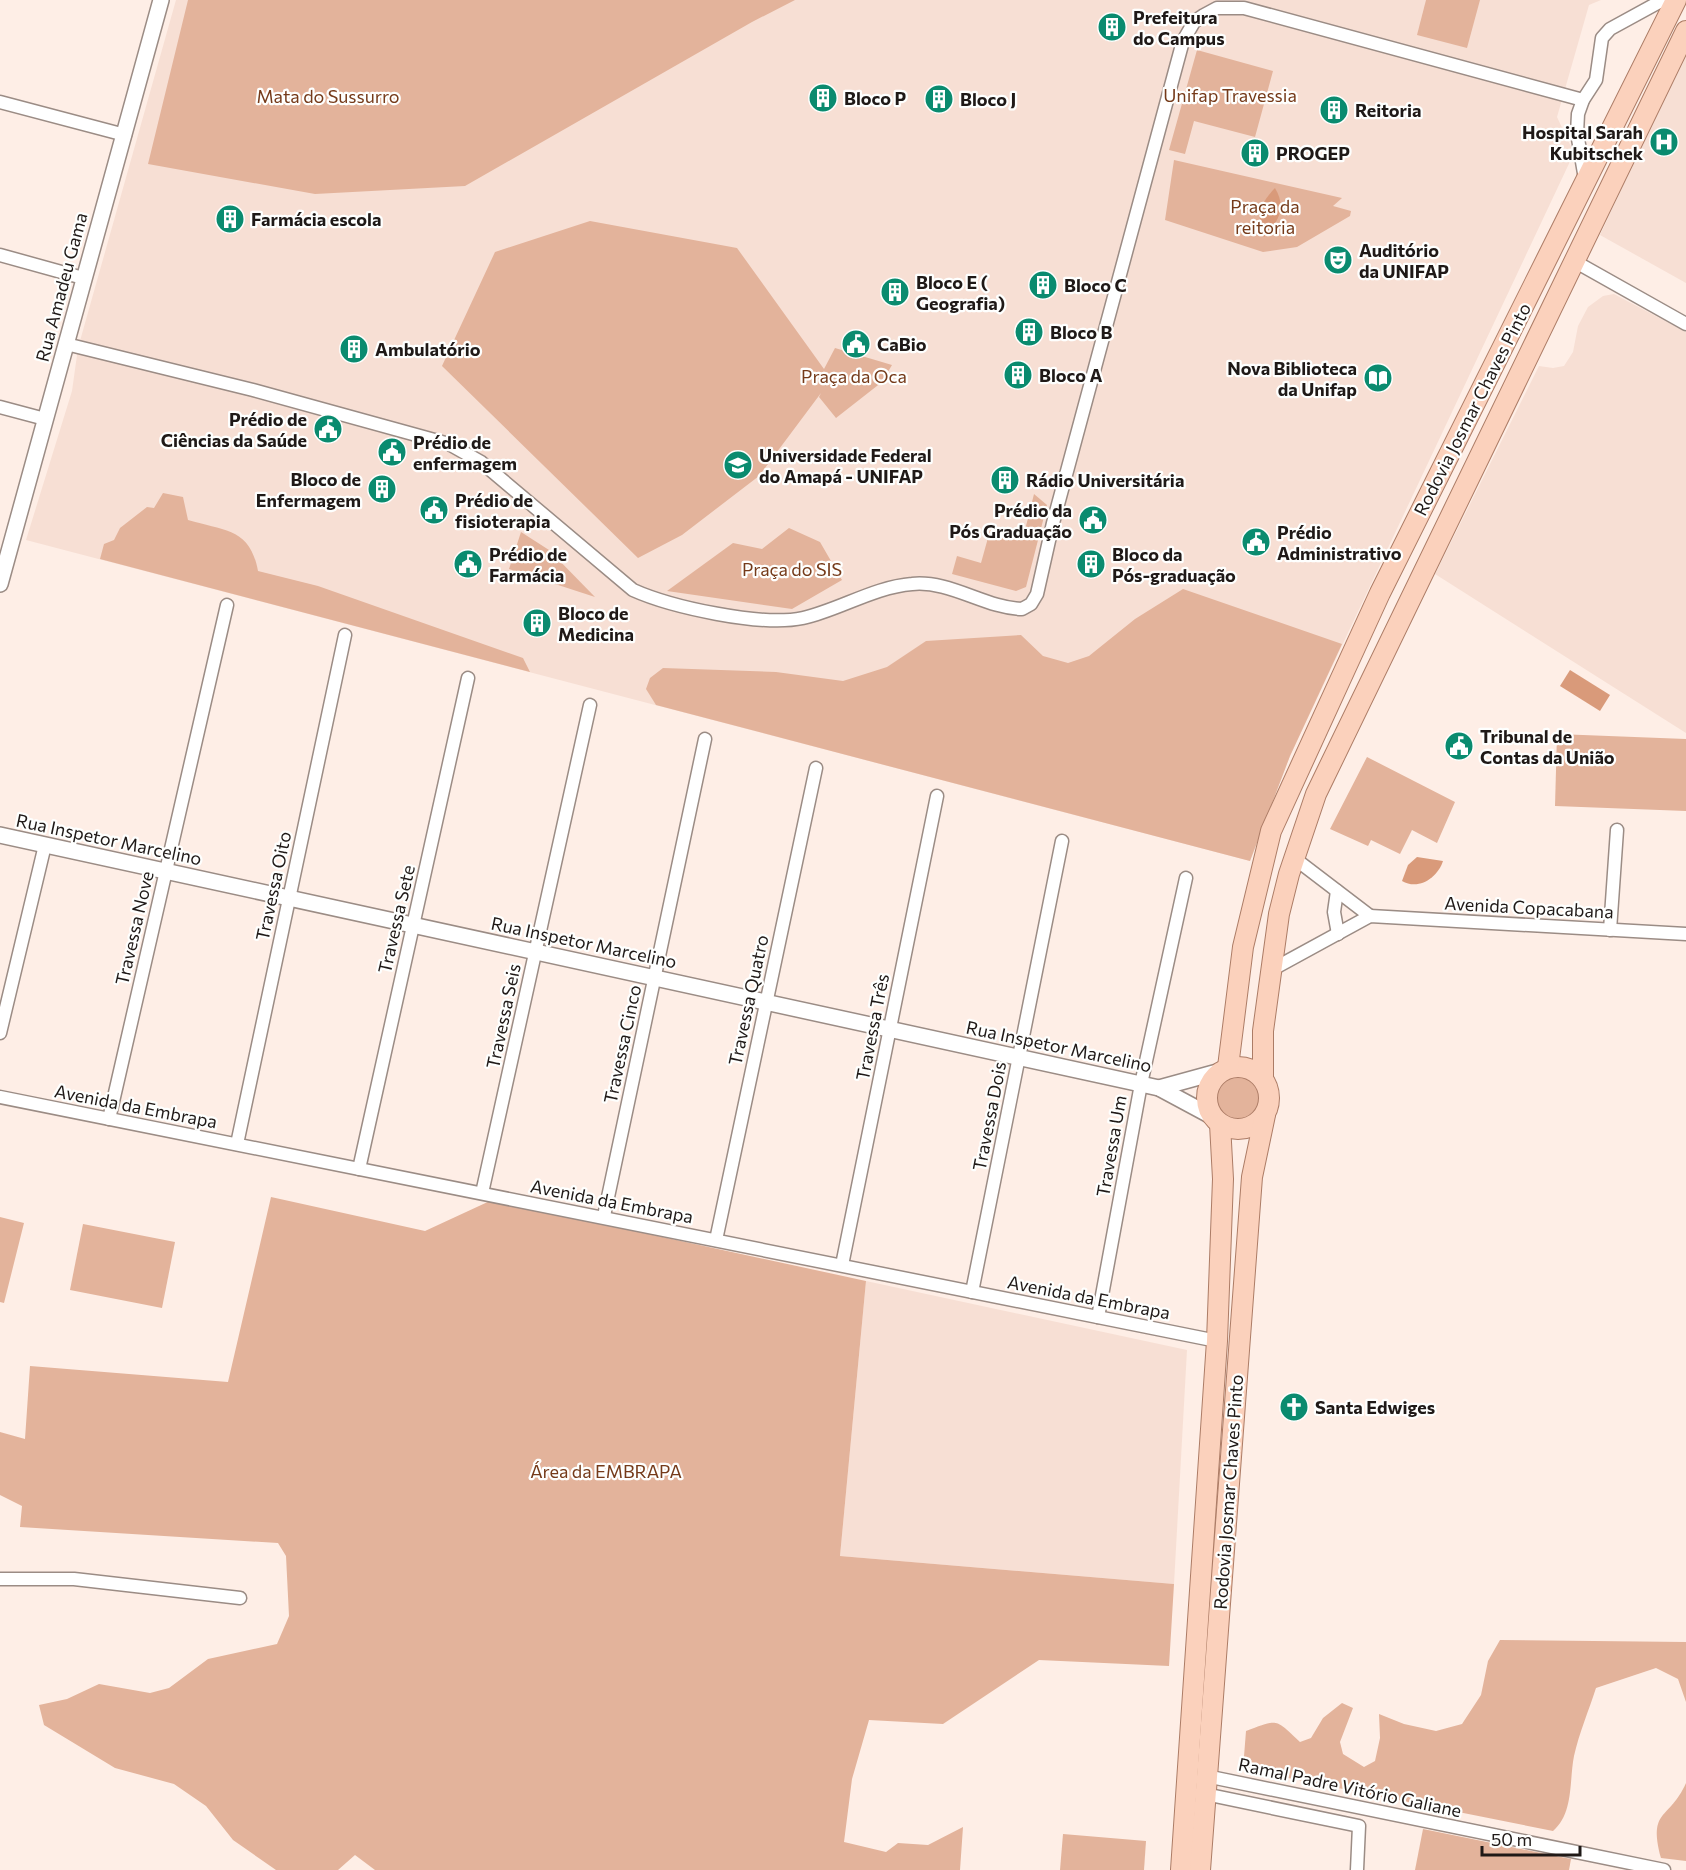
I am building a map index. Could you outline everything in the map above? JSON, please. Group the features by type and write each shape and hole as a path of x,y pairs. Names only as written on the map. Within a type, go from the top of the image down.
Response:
{"main road":[{"name":"Rodovia Josmar Chaves Pinto","path":"1181,1870 1217,1341 1223,1179 1217,1120 1207,1106 1206,1092 1212,1080 1225,1069 1244,947 1270,831 1380,593 1676,0"},
{"name":"Rodovia Josmar Chaves Pinto","path":"1200,1870 1252,1177 1270,1096 1263,1078 1263,1031 1279,915 1294,858 1316,794 1686,31"},
{"path":"1225,1069 1247,1067 1263,1078"},
{"path":"1217,1120 1241,1129 1254,1125 1265,1115"}],"street":[{"name":"Rua Amadeu Gama","path":"0,584 3,560 45,419 160,0"},
{"path":"1586,181 1577,133 1578,114 1582,100 1596,80 1602,38 1610,29 1663,0"},
{"path":"66,344 253,390 449,444 481,462 633,590 650,597 701,610 791,620 913,583 936,585 1022,609 1031,604 1037,594 1053,523 1151,155 1183,41 1194,22 1217,8 1244,8 1582,100"},
{"path":"0,102 124,135"},
{"path":"0,255 83,278"},
{"path":"1575,261 1686,324"},
{"path":"0,407 45,419"},
{"name":"Travessa Nove","path":"109,1119 227,605"},
{"name":"Travessa Oito","path":"237,1144 345,635"},
{"name":"Travessa Sete","path":"359,1169 468,678"},
{"name":"Travessa Seis","path":"482,1194 590,705"},
{"name":"Travessa Cinco","path":"604,1216 705,739"},
{"name":"Travessa Quatro","path":"716,1240 816,768"},
{"name":"Travessa Três","path":"842,1265 937,796"},
{"path":"1610,930 1617,830"},
{"name":"Rua Inspetor Marcelino","path":"0,835 1159,1088 1217,1120"},
{"name":"Travessa Dois","path":"972,1292 1062,841"},
{"path":"0,1033 45,844"},
{"path":"1273,969 1370,916 1294,858"},
{"name":"Travessa Um","path":"1098,1317 1141,1084 1186,878"},
{"path":"1337,891 1334,912 1338,934"},
{"name":"Avenida Copacabana","path":"1370,916 1686,934"},
{"name":"Rua Inspetor Marcelino","path":"1159,1088 1225,1069"},
{"name":"Avenida da Embrapa","path":"0,1097 482,1194 604,1216 1217,1341"},
{"path":"0,1579 74,1579 240,1598"},
{"path":"1205,1785 1359,1826 1357,1870"},
{"name":"Ramal Padre Vitório Galiane","path":"1205,1785 1664,1870"}],"shaded area":[{"name":"Universidade Federal do Amapá - UNIFAP","path":"176,0 1601,0 1589,5 1557,117 1574,153 1290,756 1250,861 26,540 72,391 78,348"},
{"name":"Hospital Sarah Kubitschek","path":"1686,50 1686,283 1600,235"},
{"path":"1275,188 1279,195 1279,214 1264,237 1260,211 1265,200"},
{"path":"1614,294 1686,332 1686,733 1435,574 1539,366 1553,368 1564,366 1573,352 1578,326 1588,307 1603,296"},
{"path":"1570,670 1610,695 1600,711 1560,686"},
{"path":"1417,857 1443,861 1437,872 1427,881 1408,884 1402,881 1408,865"},
{"path":"866,1281 1187,1350 1174,1584 840,1556"}],"green space":[{"name":"Mata do Sussurro","path":"188,0 795,0 752,22 465,186 315,194 148,164"},
{"path":"1426,0 1480,0 1467,48 1417,35"},
{"name":"Unifap Travessia","path":"1197,50 1273,71 1255,137 1194,121 1185,154 1169,150"},
{"name":"Praça da reitoria","path":"1174,160 1342,198 1333,206 1351,211 1350,216 1297,247 1263,252 1165,220"},
{"name":"Praça da Oca","path":"590,221 737,248 824,369 835,348 892,365 882,382 836,418 819,397 821,393 759,476 682,535 638,558 442,366 495,252"},
{"path":"163,493 183,497 188,520 224,530 242,539 249,546 258,571 318,586 523,658 530,672 100,559 104,544 114,540 120,528 147,507 154,508"},
{"path":"1034,494 1047,505 1026,587 1016,591 952,574 957,556 981,563 991,527 1024,534"},
{"name":"Praça do SIS","path":"789,528 820,542 842,580 792,609 667,591 733,543 762,549"},
{"path":"521,532 549,550 595,597 509,569"},
{"path":"1183,589 1342,644 1290,756 1250,861 656,705 646,689 650,678 663,668 776,672 843,681 887,667 926,641 1021,635 1043,656 1068,663 1089,656 1135,619"},
{"path":"1557,734 1686,739 1686,811 1555,806"},
{"path":"1367,757 1455,802 1437,843 1412,830 1400,854 1371,840 1368,846 1330,829"},
{"path":"1238,1072 1248,1074 1256,1080 1262,1088 1264,1098 1262,1108 1256,1116 1248,1122 1238,1124 1228,1122 1220,1116 1214,1108 1212,1098 1214,1088 1220,1080 1228,1074"},
{"name":"Área da EMBRAPA","path":"271,1197 425,1231 492,1200 866,1281 840,1556 1174,1584 1169,1666 1039,1660 943,1724 869,1720 852,1779 844,1842 886,1852 898,1843 928,1845 963,1827 960,1870 375,1870 355,1855 338,1870 276,1870 233,1840 206,1806 174,1784 115,1768 44,1725 39,1705 67,1699 99,1684 150,1693 169,1688 208,1659 277,1644 289,1616 286,1556 278,1543 20,1527 22,1506 0,1495 0,1432 25,1439 30,1366 228,1382"},
{"path":"0,1217 24,1223 4,1303 0,1302"},
{"path":"83,1224 175,1242 162,1308 70,1290"},
{"path":"1500,1640 1686,1642 1686,1702 1678,1679 1656,1668 1596,1688 1574,1756 1568,1806 1560,1824 1553,1831 1243,1769 1246,1731 1264,1724 1276,1723 1286,1728 1300,1742 1311,1738 1323,1718 1342,1703 1353,1708 1340,1742 1343,1754 1364,1767 1375,1761 1380,1738 1379,1714 1404,1724 1436,1731 1462,1724 1481,1695 1488,1661"},
{"path":"1686,1783 1686,1861 1661,1858 1657,1831 1659,1822 1680,1795"},
{"path":"1423,1829 1571,1859 1569,1870 1415,1870"},
{"path":"1063,1834 1146,1841 1144,1870 1060,1870"}],"place":[{"name":"Prefeitura do Campus","path":"1112,27"},
{"name":"Bloco P","path":"823,98"},
{"name":"Bloco J","path":"939,99"},
{"name":"Reitoria","path":"1334,110"},
{"name":"Hospital Sarah Kubitschek","path":"1664,142"},
{"name":"PROGEP","path":"1255,153"},
{"name":"Farmácia escola","path":"230,219"},
{"name":"Auditório da UNIFAP","path":"1338,260"},
{"name":"Bloco C","path":"1043,285"},
{"name":"Bloco E ( Geografia)","path":"895,292"},
{"name":"Bloco B","path":"1029,332"},
{"name":"CaBio","path":"856,344"},
{"name":"Ambulatório","path":"354,349"},
{"name":"Bloco A","path":"1018,375"},
{"name":"Nova Biblioteca da Unifap","path":"1378,378"},
{"name":"Prédio de Ciências da Saúde","path":"328,429"},
{"name":"Prédio de enfermagem","path":"392,452"},
{"name":"Universidade Federal do Amapá - UNIFAP","path":"738,465"},
{"name":"Rádio Universitária","path":"1005,480"},
{"name":"Bloco de Enfermagem","path":"382,489"},
{"name":"Prédio de fisioterapia","path":"434,510"},
{"name":"Prédio da Pós Graduação","path":"1093,520"},
{"name":"Prédio Administrativo","path":"1256,542"},
{"name":"Prédio de Farmácia","path":"468,564"},
{"name":"Bloco da Pós-graduação","path":"1091,564"},
{"name":"Bloco de Medicina","path":"537,623"},
{"name":"Tribunal de Contas da União","path":"1459,746"},
{"name":"Santa Edwiges","path":"1294,1407"}]}
